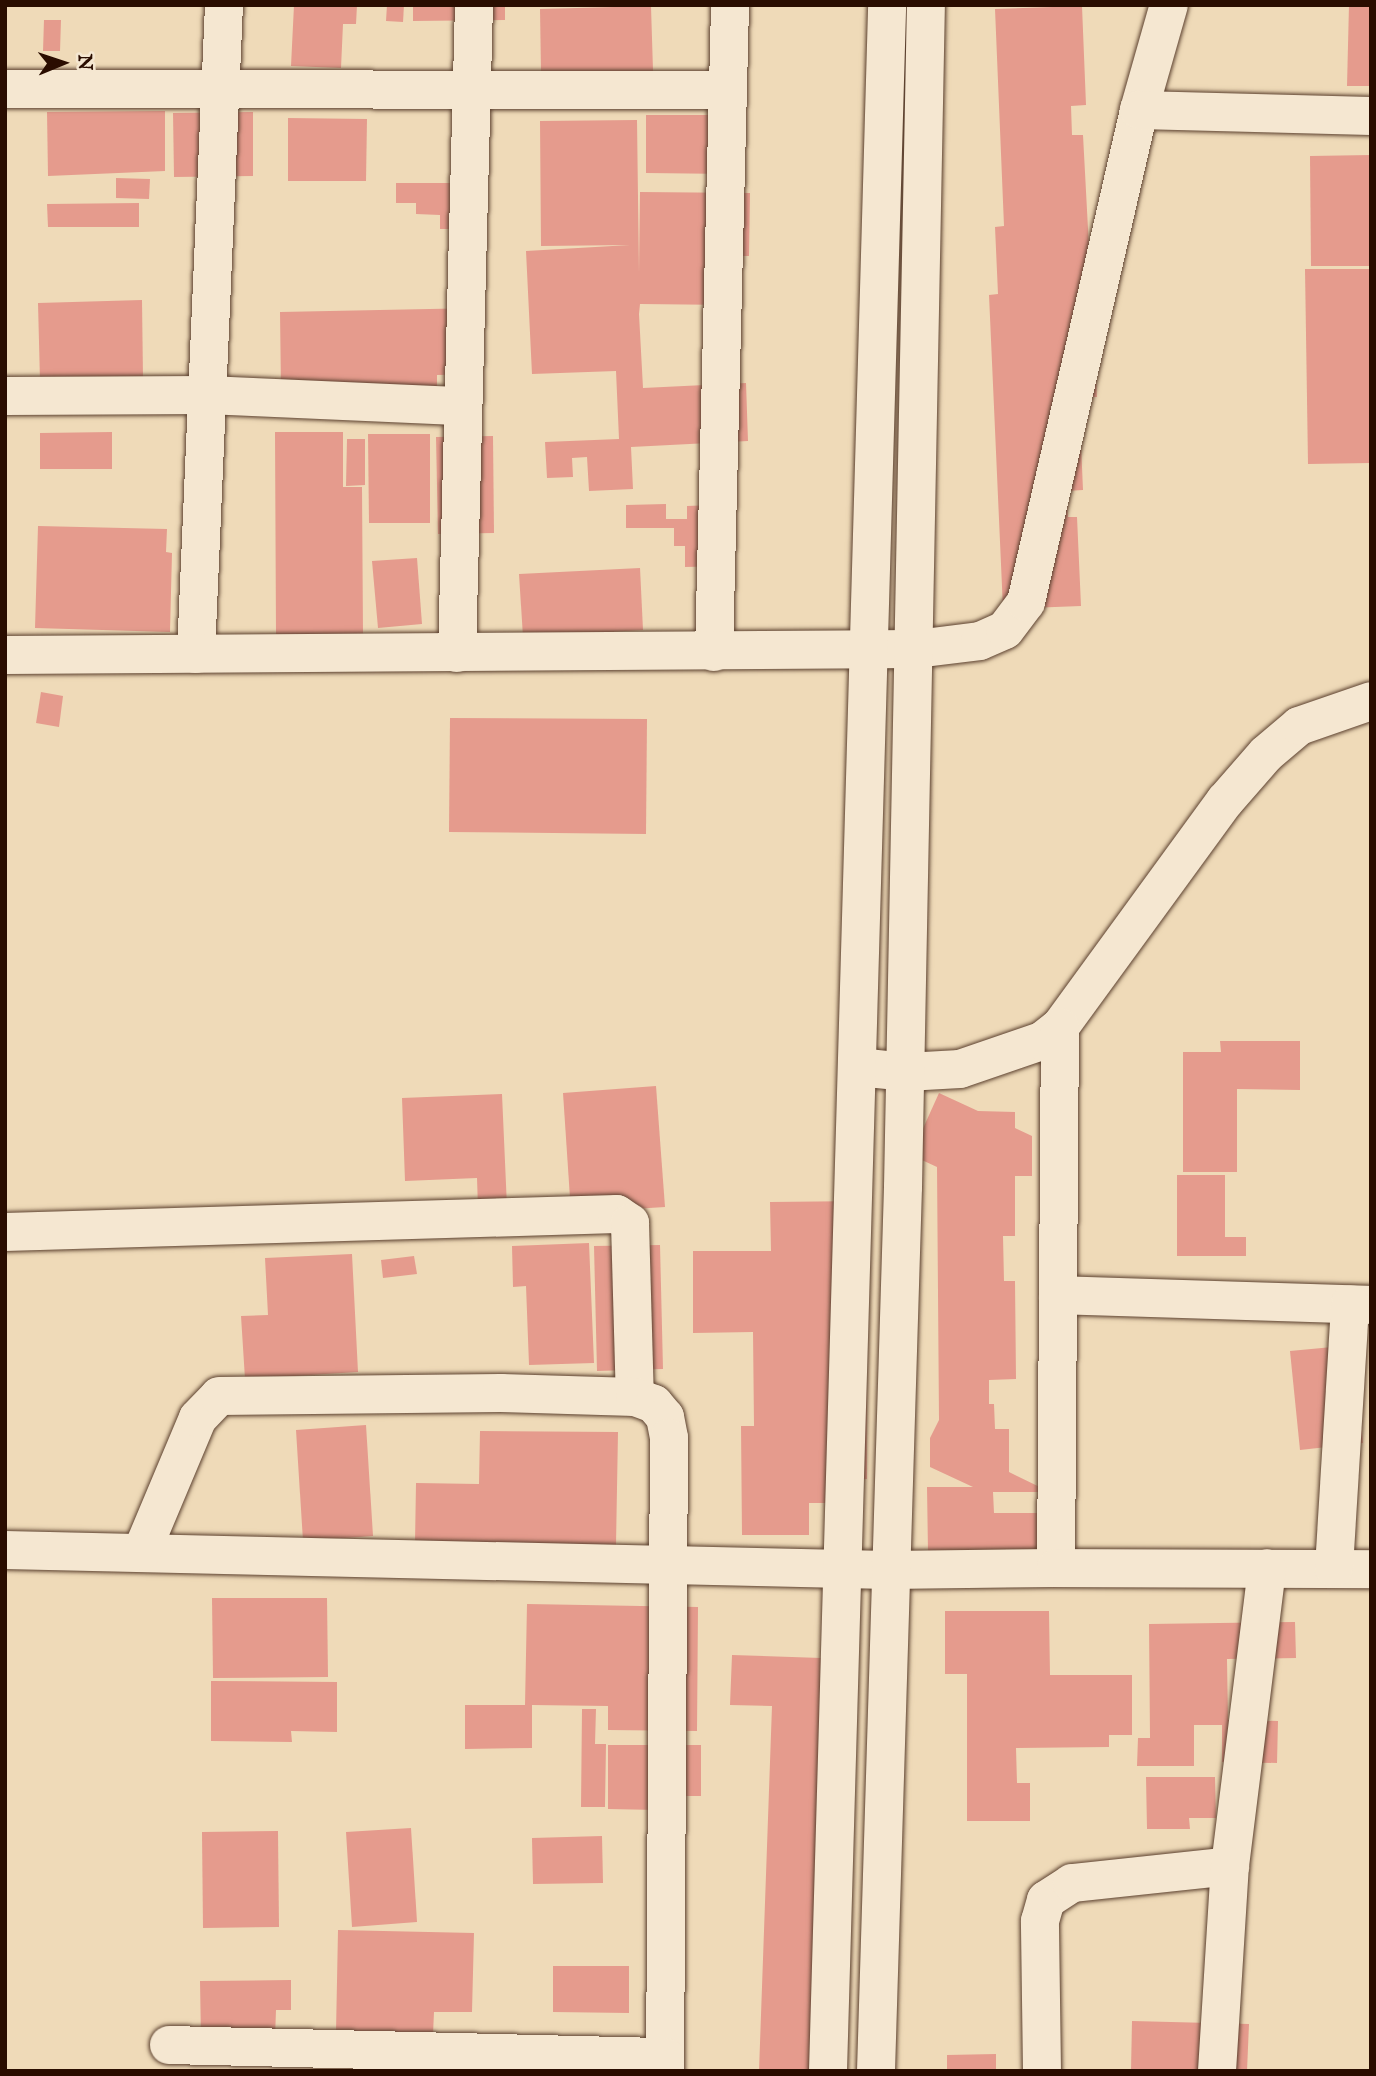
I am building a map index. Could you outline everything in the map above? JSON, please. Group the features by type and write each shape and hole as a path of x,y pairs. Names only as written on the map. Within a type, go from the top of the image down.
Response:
{"street":[{"path":"196,654 224,5"},
{"path":"457,653 474,5"},
{"path":"714,652 730,5"},
{"path":"828,2071 857,1067 873,650 887,5"},
{"path":"876,2071 888,1570 906,1072 926,5"},
{"path":"5,655 916,649 980,640 1005,630 1026,602 1139,110 1169,5"},
{"path":"5,89 471,93 728,90"},
{"path":"1139,110 1371,116"},
{"path":"5,396 207,395 463,406"},
{"path":"857,1067 906,1072 960,1069 1016,1052 1060,1027 1225,801 1266,754 1299,726 1371,701"},
{"path":"1056,1568 1060,1027"},
{"path":"5,1232 617,1214 630,1223 635,1397"},
{"path":"5,1550 888,1570 1352,1569 1361,1305 1058,1295"},
{"path":"142,1552 198,1418 219,1396 635,1397 654,1404 668,1425 665,2064 169,2045"},
{"path":"1217,2071 1230,1866 1267,1568"},
{"path":"1042,2071 1040,1921 1046,1900 1072,1883 1230,1866"}],"building":[{"path":"294,5 357,5 356,24 343,24 341,68 291,66"},
{"path":"387,5 404,5 403,22 386,21"},
{"path":"413,5 505,5 505,20 413,21"},
{"path":"1349,5 1371,5 1371,86 1347,86"},
{"path":"651,6 653,71 541,73 540,9"},
{"path":"1082,6 1086,105 1071,106 1072,135 1083,135 1097,397 1079,397 1083,490 1066,491 1068,517 1077,517 1081,606 1003,609 989,295 998,294 995,227 1004,226 995,9"},
{"path":"44,20 61,20 60,51 43,51"},
{"path":"165,111 165,171 48,176 47,112"},
{"path":"253,112 253,176 174,177 173,113"},
{"path":"646,115 731,115 731,174 646,173"},
{"path":"288,118 367,119 366,181 288,181"},
{"path":"637,120 639,273 640,192 750,193 749,256 732,256 731,305 640,304 639,314 643,388 746,383 748,441 631,447 633,489 589,491 587,457 572,458 573,477 547,478 545,442 619,439 616,371 532,374 526,251 630,245 541,246 540,121"},
{"path":"1371,155 1371,266 1311,266 1310,156"},
{"path":"116,178 150,179 149,199 116,198"},
{"path":"396,183 486,183 486,229 440,229 440,215 416,214 416,203 396,203"},
{"path":"139,203 139,227 48,227 47,204"},
{"path":"1305,269 1371,269 1371,463 1308,464"},
{"path":"142,300 143,379 40,381 38,303"},
{"path":"479,308 481,374 437,375 437,388 281,390 280,312"},
{"path":"112,432 112,469 40,469 40,433"},
{"path":"275,432 343,432 343,487 362,487 363,634 276,635"},
{"path":"368,434 430,434 430,523 369,523"},
{"path":"493,436 494,533 438,534 436,437"},
{"path":"347,439 365,439 365,485 346,486"},
{"path":"666,504 666,519 687,519 687,506 716,505 724,566 685,567 685,546 674,546 674,528 626,528 626,505"},
{"path":"38,526 167,529 166,552 172,553 170,632 35,628"},
{"path":"417,558 422,624 378,628 372,561"},
{"path":"640,568 643,630 523,637 519,574"},
{"path":"41,692 63,696 59,727 36,723"},
{"path":"450,718 647,719 646,834 449,832"},
{"path":"1220,1041 1300,1041 1300,1090 1237,1089 1237,1172 1183,1172 1183,1052 1221,1052"},
{"path":"656,1086 665,1207 571,1213 563,1093"},
{"path":"939,1093 978,1111 1015,1112 1015,1128 1032,1136 1032,1176 1015,1176 1015,1236 1003,1236 1004,1281 1015,1281 1016,1379 989,1380 989,1404 994,1404 995,1429 1009,1429 1009,1472 1050,1492 993,1492 994,1513 1039,1513 1039,1552 928,1552 927,1487 973,1487 930,1467 930,1438 939,1420 937,1167 911,1155"},
{"path":"502,1094 507,1207 478,1208 477,1178 405,1181 402,1098"},
{"path":"1177,1175 1225,1175 1225,1237 1246,1237 1246,1256 1177,1256"},
{"path":"865,1201 867,1479 853,1480 853,1503 809,1503 809,1535 742,1535 741,1426 754,1426 753,1332 693,1333 693,1251 771,1251 770,1202"},
{"path":"589,1243 594,1363 529,1365 526,1286 513,1287 512,1246"},
{"path":"660,1245 663,1369 597,1371 594,1246"},
{"path":"352,1254 358,1372 245,1379 241,1316 268,1315 265,1258"},
{"path":"414,1256 417,1274 383,1278 381,1260"},
{"path":"1343,1346 1356,1370 1363,1443 1300,1450 1290,1351"},
{"path":"366,1425 373,1536 303,1541 296,1430"},
{"path":"480,1431 618,1432 616,1545 415,1543 416,1483 479,1484"},
{"path":"212,1598 327,1598 328,1677 213,1678"},
{"path":"527,1604 698,1607 697,1731 608,1730 608,1706 532,1705 532,1748 465,1749 465,1705 525,1705"},
{"path":"945,1611 1049,1611 1050,1675 1132,1675 1132,1735 1109,1735 1109,1747 1016,1748 1017,1783 1030,1783 1030,1821 967,1821 967,1674 945,1674"},
{"path":"1295,1622 1296,1658 1227,1659 1228,1720 1278,1721 1277,1763 1222,1762 1222,1725 1194,1725 1194,1766 1137,1766 1138,1738 1150,1738 1149,1624"},
{"path":"732,1655 851,1659 837,2071 759,2071 772,1706 730,1705"},
{"path":"211,1681 337,1682 337,1732 291,1731 292,1742 211,1741"},
{"path":"582,1709 596,1709 595,1744 606,1744 605,1807 581,1807"},
{"path":"608,1745 701,1745 701,1796 658,1796 658,1810 608,1809"},
{"path":"1146,1777 1215,1777 1216,1818 1189,1818 1190,1829 1147,1829"},
{"path":"411,1828 417,1922 352,1927 346,1832"},
{"path":"278,1831 279,1927 203,1928 202,1832"},
{"path":"602,1836 603,1883 533,1884 532,1838"},
{"path":"338,1930 474,1933 472,2012 434,2012 433,2034 336,2032"},
{"path":"553,1966 629,1966 629,2013 553,2012"},
{"path":"291,1980 291,2010 276,2010 275,2038 201,2038 200,1981"},
{"path":"1132,2021 1249,2024 1247,2071 1131,2071"},
{"path":"996,2054 996,2071 947,2071 947,2055"}]}
